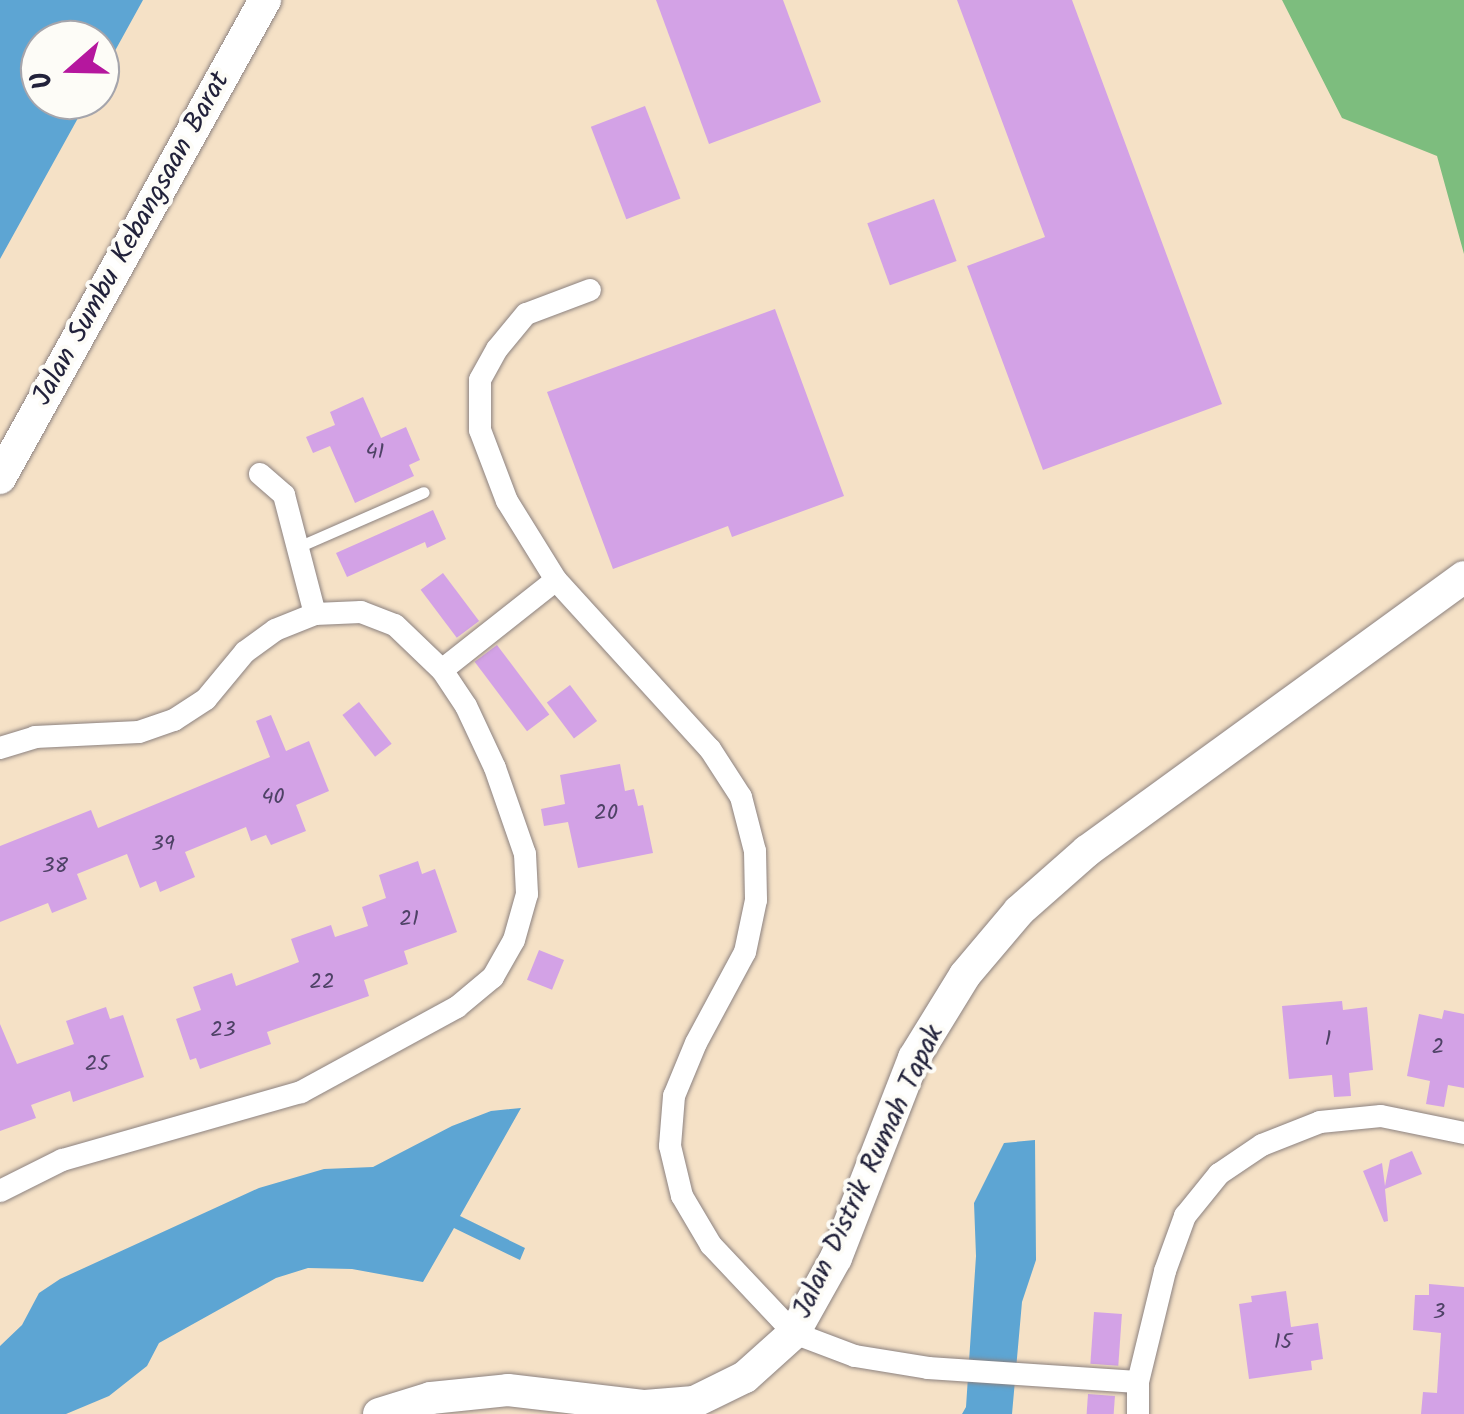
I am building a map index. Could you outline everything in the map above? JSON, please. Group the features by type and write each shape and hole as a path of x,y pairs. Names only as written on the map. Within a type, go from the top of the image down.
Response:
{"street":[{"name":"Jalan Sumbu Kebangsaan Barat","path":"0,478 265,0"},
{"path":"590,290 526,314 497,349 480,380 480,430 500,484 556,580 710,749 741,797 755,852 756,900 745,952 696,1044 674,1096 670,1146 682,1196 711,1245 794,1333 854,1356 928,1368 1138,1382"},
{"path":"260,474 284,495 315,614"},
{"name":"Jalan Distrik Rumah Tapak","path":"379,1414 430,1398 508,1390 644,1406 694,1402 745,1378 794,1333 836,1258 914,1058 965,975 1019,910 1088,851 1464,577"},
{"path":"442,670 556,580"},
{"path":"0,748 35,737 139,732 174,720 206,699 245,652 275,630 315,614 361,612 395,626 442,670 466,706 495,768 524,854 527,894 514,940 492,977 457,1006 301,1092 62,1160 0,1191"},
{"path":"1138,1414 1138,1382 1165,1272 1185,1216 1218,1174 1262,1145 1320,1122 1381,1116 1464,1133"}],"lane":[{"path":"298,547 424,492"}],"green space":[{"path":"1282,0 1464,0 1464,254 1437,156 1342,118"}],"water":[{"path":"0,0 143,0 120,42 120,20 20,20 20,120 77,120 0,259"},
{"path":"521,1108 460,1216 525,1248 520,1260 454,1228 423,1282 352,1269 308,1268 276,1278 159,1343 147,1366 109,1396 66,1414 0,1414 0,1346 22,1325 39,1293 60,1279 259,1188 324,1169 373,1167 452,1126 491,1111"},
{"path":"1035,1140 1036,1260 1022,1302 1012,1414 962,1414 966,1407 976,1256 974,1203 1004,1143"}],"building":[{"path":"656,0 783,0 821,102 709,144"},
{"path":"957,0 1072,0 1222,404 1043,470 967,266 1045,237"},
{"path":"645,106 680,198 626,219 591,127"},
{"path":"934,199 957,261 890,285 867,223"},
{"path":"775,309 844,496 732,537 728,526 613,569 547,392"},
{"path":"363,397 381,438 406,427 420,460 409,465 414,476 355,503 330,446 313,453 306,437 335,425 330,412"},
{"path":"433,510 446,539 427,548 425,542 347,577 336,553"},
{"path":"443,573 479,621 457,638 421,590"},
{"path":"497,645 549,714 527,731 475,662"},
{"path":"570,685 597,721 574,738 547,702"},
{"path":"359,702 392,744 375,757 342,715"},
{"path":"271,715 286,751 309,741 329,791 296,805 306,831 271,845 266,835 251,841 246,827 185,852 195,877 160,892 156,881 140,888 127,854 77,874 87,899 52,913 48,903 0,922 0,846 91,810 98,828 270,757 256,721"},
{"path":"620,764 625,791 634,789 638,806 643,805 653,853 578,868 568,822 544,826 541,809 565,804 560,775"},
{"path":"418,861 422,874 435,869 457,932 404,951 408,964 364,980 369,996 267,1032 271,1044 200,1069 196,1058 190,1060 176,1019 201,1010 193,987 232,973 236,986 299,962 291,939 331,925 335,937 368,926 362,907 386,898 379,875"},
{"path":"539,950 564,960 552,990 527,980"},
{"path":"1342,1001 1343,1010 1367,1007 1373,1070 1349,1073 1351,1096 1334,1097 1332,1075 1289,1079 1282,1006"},
{"path":"106,1007 110,1019 123,1015 144,1077 73,1102 70,1091 31,1105 36,1118 0,1131 0,1024 17,1064 74,1044 66,1021"},
{"path":"1444,1010 1464,1014 1464,1088 1448,1085 1444,1107 1426,1104 1430,1081 1407,1076 1419,1014 1442,1019"},
{"path":"1412,1151 1422,1174 1385,1189 1388,1221 1384,1222 1363,1171 1382,1163 1385,1186 1390,1160"},
{"path":"1429,1284 1464,1287 1464,1414 1421,1414 1423,1392 1437,1393 1441,1333 1413,1330 1415,1295 1429,1295"},
{"path":"1286,1291 1291,1327 1318,1323 1323,1359 1311,1361 1312,1370 1249,1379 1239,1304 1252,1302 1251,1296"},
{"path":"1094,1312 1122,1314 1118,1366 1090,1364"},
{"path":"1088,1394 1115,1396 1114,1414 1087,1414"}]}
